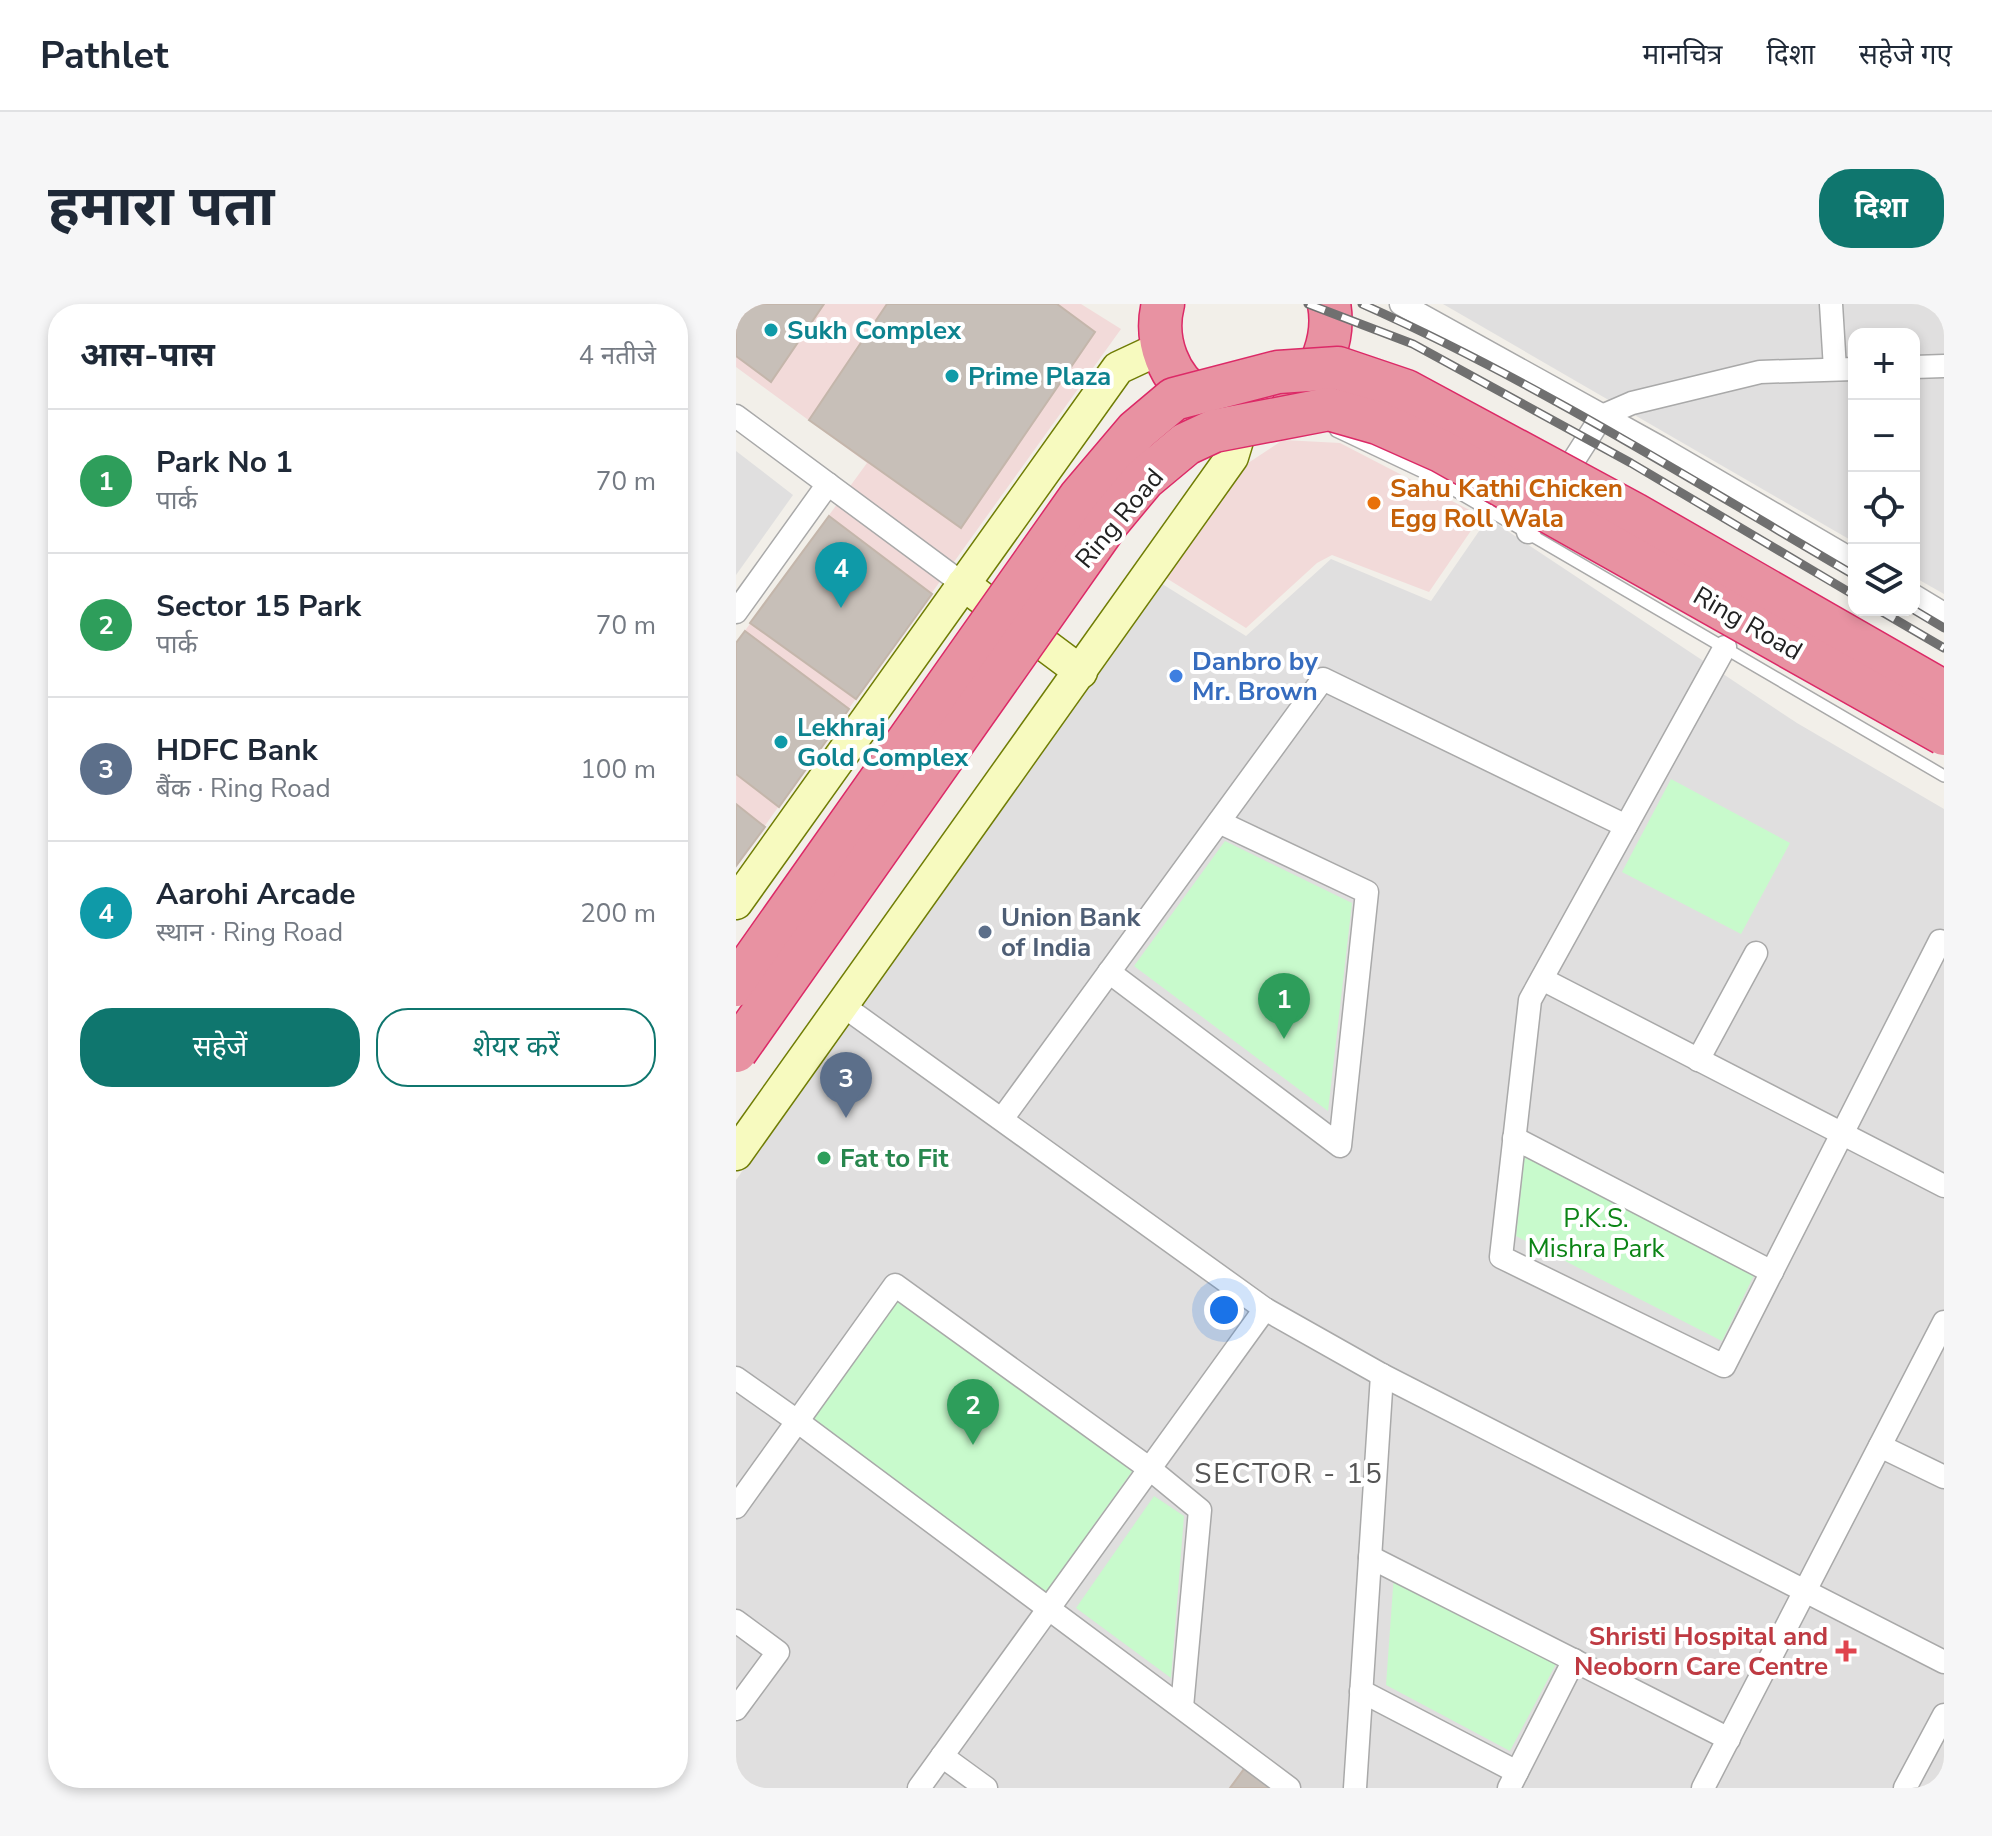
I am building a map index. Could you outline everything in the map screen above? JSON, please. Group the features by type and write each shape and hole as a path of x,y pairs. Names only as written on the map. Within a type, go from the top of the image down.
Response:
{"highway":[{"path":"1160,315 1171,368 1184,386 1202,400 1246,411 1282,403 1299,393 1315,375 1331,334 1329,304"},
{"name":"Ring Road","path":"736,985 1080,497 1136,431 1174,399 1225,383 1278,372 1338,368 1406,391 1634,514 1944,692"},
{"name":"Ring Road","path":"736,1051 1109,521 1144,479 1186,444 1214,431 1329,409 1378,423 1441,451 1506,486 1944,734"}],"street":[{"path":"1401,304 1848,558"},
{"path":"1528,532 1602,416 1632,403 1760,372 1844,369 1831,304"},
{"path":"736,903 1118,368 1160,315"},
{"path":"1920,367 1944,366"},
{"path":"736,1154 1232,457 1246,411"},
{"path":"736,416 1081,672"},
{"path":"1232,457 1275,429 1326,426"},
{"path":"736,612 828,484"},
{"path":"1920,600 1944,614"},
{"path":"1725,647 1530,1000 1501,1257 1724,1366 1940,941"},
{"path":"1002,1119 1323,679 1626,826"},
{"path":"1109,972 1340,1146 1367,892 1219,822"},
{"path":"1698,1060 1756,953"},
{"path":"1542,979 1944,1186"},
{"path":"842,1005 1265,1309 1382,1375 1944,1662"},
{"path":"1514,1138 1772,1272"},
{"path":"736,1507 895,1285 1150,1469 1200,1510 1182,1707"},
{"path":"919,1788 1265,1309"},
{"path":"1703,1788 1944,1322"},
{"path":"1355,1788 1382,1375"},
{"path":"736,1378 1289,1788"},
{"path":"1880,1446 1944,1477"},
{"path":"1370,1557 1729,1739"},
{"path":"736,1621 778,1652 736,1709"},
{"path":"1361,1691 1513,1780 1574,1660"},
{"path":"1905,1788 1944,1715"},
{"path":"942,1756 986,1788"}],"lane":[{"path":"1299,393 1326,426 1425,473 1944,776"}],"shaded area":[{"path":"736,304 1081,304 1121,329 736,866 736,643 867,463 736,367"},
{"path":"1443,304 1944,304 1944,594 1920,580 1920,328 1848,328 1848,539"},
{"path":"1283,440 1340,443 1481,516 1429,592 1332,555 1317,563 1246,628 1163,576 1236,471"},
{"path":"736,451 793,495 736,575"},
{"path":"1488,518 1797,723 1944,809 1944,1788 736,1788 736,1180 1159,582 1246,636 1331,559 1431,601"}],"green space":[{"path":"1671,779 1790,843 1741,934 1622,872"},
{"path":"1225,841 1352,903 1328,1111 1134,966"},
{"name":"P.K.S. Mishra Park","path":"1525,1153 1756,1271 1722,1341 1516,1236"},
{"path":"898,1297 1133,1470 1046,1592 812,1421"},
{"path":"1154,1496 1184,1516 1171,1678 1076,1608"},
{"path":"1394,1574 1557,1662 1510,1751 1386,1685"}],"building":[{"name":"Sukh Complex","path":"736,304 824,304 771,382 736,356"},
{"name":"Prime Plaza","path":"887,304 1057,304 1095,332 961,528 809,420"},
{"path":"829,516 932,594 856,699 750,623"},
{"name":"Lekhraj Gold Complex","path":"745,631 849,709 779,807 736,774 736,643"},
{"path":"736,804 765,827 736,866"},
{"path":"1244,1769 1271,1788 1230,1788"}],"railway":[{"path":"1308,304 1413,344 1631,463 1848,591"},
{"path":"1362,304 1550,398 1848,571"},
{"path":"1920,614 1944,628"},
{"path":"1889,616 1944,648"}],"place":[{"name":"Sukh Complex","path":"771,330"},
{"name":"Prime Plaza","path":"952,376"},
{"name":"Sahu Kathi Chicken Egg Roll Wala","path":"1374,503"},
{"name":"Aarohi Arcade","path":"841,608"},
{"name":"Danbro by Mr. Brown","path":"1176,676"},
{"name":"Lekhraj Gold Complex","path":"781,742"},
{"name":"Union Bank of India","path":"985,932"},
{"name":"Park No 1","path":"1284,1039"},
{"name":"HDFC Bank","path":"846,1118"},
{"name":"Fat to Fit","path":"824,1158"},
{"name":"Sector 15 Park","path":"973,1445"},
{"name":"Shristi Hospital and Neoborn Care Centre","path":"1846,1651"}],"district":[{"name":"SECTOR - 15","path":"1289,1473"}]}
